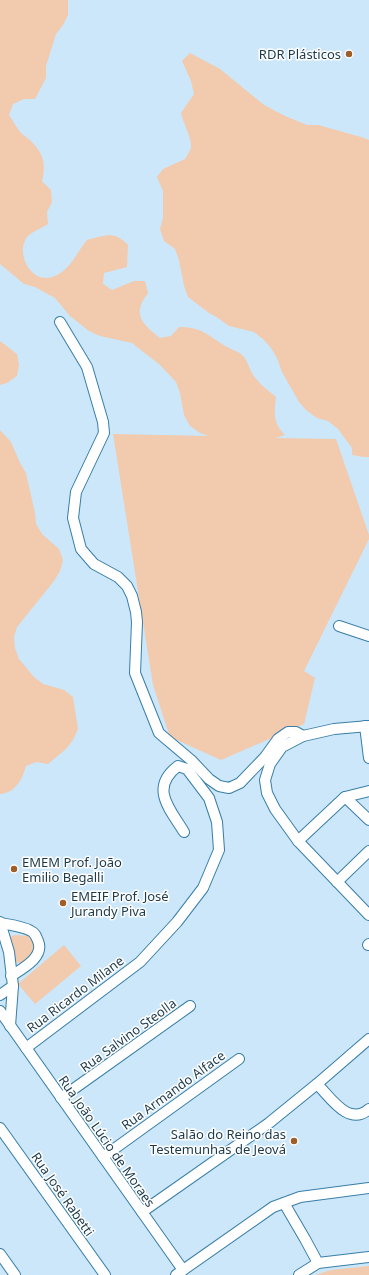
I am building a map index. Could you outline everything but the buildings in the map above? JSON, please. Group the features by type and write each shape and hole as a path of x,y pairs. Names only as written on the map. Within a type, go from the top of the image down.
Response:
{"street":[{"path":"60,322 87,367 103,422 104,433 76,492 73,518 81,549 94,564 118,577 127,586 132,596 137,622 135,673 159,733 191,760 209,779 219,786 229,788 240,783 265,757 278,739 288,732 296,732 302,736"},
{"path":"339,626 369,636"},
{"path":"369,758 367,726 334,729 302,736 282,747 270,764 265,780 267,793 275,809 298,841 369,915"},
{"name":"Rua Ricardo Milane","path":"26,1048 140,962 177,922 203,888 219,850 217,822 209,798 187,769 178,766 170,772 163,786 164,798 184,832"},
{"path":"298,841 345,797 369,791"},
{"path":"345,797 369,820"},
{"path":"337,882 369,851"},
{"path":"0,994 12,981 34,960 40,944 35,934 30,930 0,922 9,952 12,981 10,1026"},
{"name":"Rua Salvino Steolla","path":"61,1098 190,1006"},
{"name":"Rua João Lúcio de Moraes","path":"0,1012 142,1212 179,1272"},
{"path":"142,1212 269,1123 369,1039"},
{"name":"Rua Armando Alface","path":"103,1157 240,1059"},
{"path":"317,1084 343,1112 353,1116 363,1114 369,1109"},
{"name":"Rua José Rabetti","path":"0,1128 104,1275"},
{"path":"179,1272 273,1207 300,1197 369,1188"},
{"path":"284,1203 318,1263"},
{"path":"0,1254 15,1275"},
{"path":"298,1275 318,1263 369,1257"}],"shaded area":[{"path":"0,0 68,0 68,15 56,34 46,66 46,78 35,99 24,99 13,104 9,115 21,133 39,150 44,165 42,181 51,190 52,202 47,212 48,224 29,235 25,242 23,250 27,266 39,277 48,278 62,272 74,259 87,240 109,235 123,240 128,245 127,267 104,273 103,284 112,290 134,281 145,281 148,293 140,307 141,318 148,328 160,338 171,336 179,327 187,327 200,330 241,354 245,358 257,380 276,397 275,418 278,427 285,435 275,438 336,439 369,535 369,539 304,671 315,678 304,724 221,760 170,737 153,685 113,434 209,436 200,433 190,426 184,415 180,393 176,382 160,365 132,343 100,336 89,331 70,316 55,298 35,287 24,284 0,264"},
{"path":"190,53 220,69 264,105 285,116 307,125 318,125 369,140 369,457 352,455 352,448 338,429 328,421 317,418 306,410 299,402 282,372 277,358 271,348 264,340 254,332 229,326 188,297 175,249 164,241 160,229 163,218 163,191 157,177 163,169 185,159 191,147 190,139 181,113 194,94 191,81 182,61"},
{"path":"0,341 17,354 19,365 17,376 7,383 0,385"},
{"path":"0,430 11,442 26,473 36,524 42,534 59,549 63,560 60,571 54,581 17,627 14,637 15,648 19,659 34,677 43,684 64,690 73,697 78,729 73,740 66,749 48,764 36,762 26,766 17,785 10,791 0,794"},
{"path":"15,935 28,936 35,942 34,953 21,964 14,961 9,939"},
{"path":"64,945 81,966 35,1004 18,984"},
{"path":"369,1266 369,1275 315,1275 331,1270"}],"place":[{"name":"RDR Plásticos","path":"349,54"},
{"name":"EMEM Prof. João Emilio Begalli","path":"14,869"},
{"name":"EMEIF Prof. José Jurandy Piva","path":"63,903"},
{"name":"Salão do Reino das Testemunhas de Jeová","path":"294,1141"}]}
